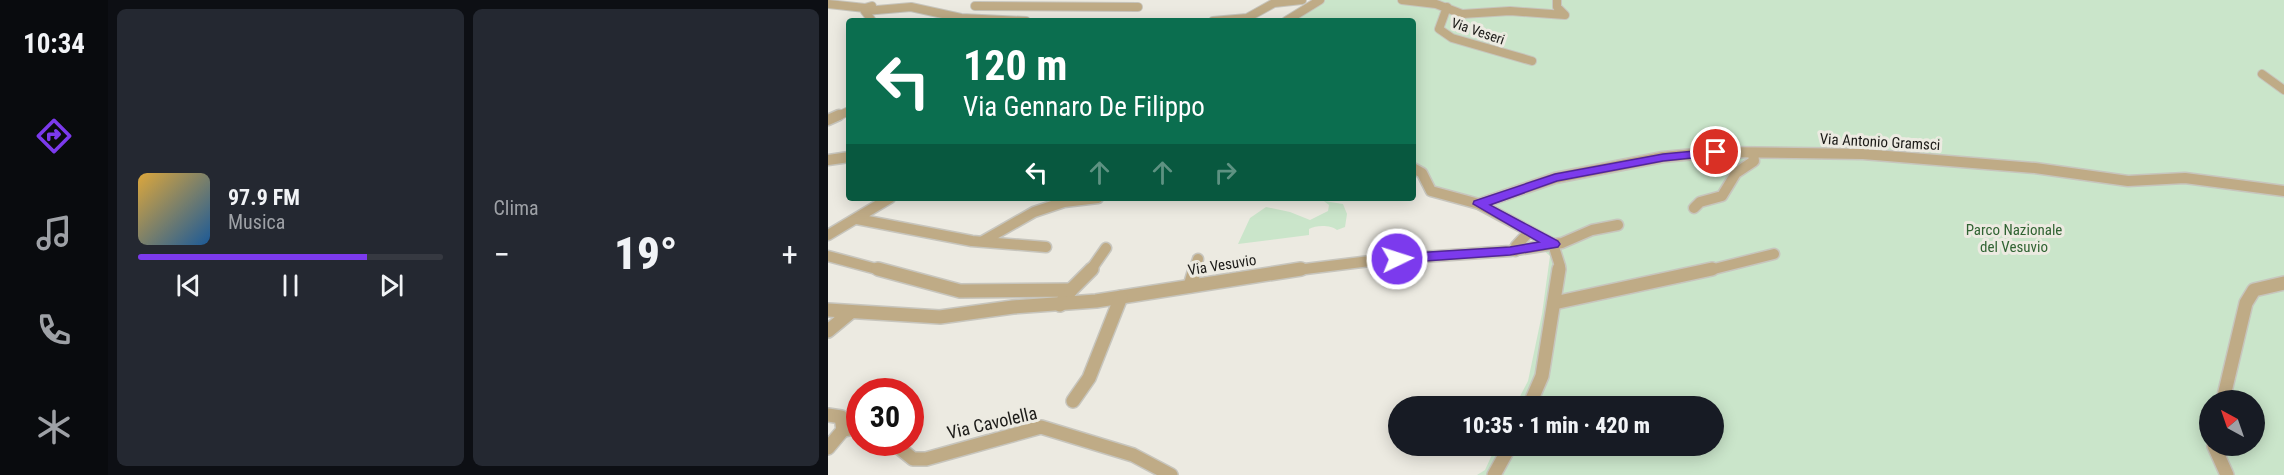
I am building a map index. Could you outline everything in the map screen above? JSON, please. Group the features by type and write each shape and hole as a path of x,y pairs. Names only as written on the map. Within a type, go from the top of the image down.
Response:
{"street":[{"path":"959,14 985,0"},
{"path":"1246,18 1274,3 1302,0"},
{"path":"1291,18 1320,0"},
{"name":"Via Veseri","path":"1402,0 1447,7 1462,14 1510,11 1565,15 1557,7 1557,0"},
{"path":"828,4 871,8 919,8 962,18"},
{"path":"975,6 1138,7"},
{"name":"Via Veseri","path":"1447,7 1439,29 1442,32 1452,38 1532,61"},
{"path":"2262,74 2284,90"},
{"path":"828,114 845,112"},
{"path":"828,120 845,112"},
{"name":"Via Antonio Gramsci","path":"1479,204 1555,178 1697,153 1863,154 2035,168 2128,181 2185,178 2284,191"},
{"path":"1694,208 1700,202 1722,196 1735,172 1754,161 1753,153"},
{"path":"828,160 846,157"},
{"path":"1416,170 1422,173 1431,191 1479,204 1553,244 1560,266 1542,376 1533,396"},
{"path":"828,235 885,201"},
{"path":"983,242 1023,217 1048,206 1079,201"},
{"path":"857,219 983,242 1046,247"},
{"name":"Via Vesuvio","path":"828,310 940,317 1060,305 1263,274 1378,260 1515,250 1572,240 1592,230 1618,225"},
{"path":"1515,250 1529,232"},
{"path":"1060,305 1071,290 1097,264 1106,248"},
{"path":"1554,303 1674,279 1774,254"},
{"path":"828,256 960,291 1071,290"},
{"path":"1190,286 1198,259"},
{"path":"2225,390 2246,303 2254,290 2284,283"},
{"path":"1073,400 1089,378 1121,297"},
{"path":"828,331 850,312"},
{"path":"828,415 841,417 843,429"},
{"name":"Via Cavolella","path":"909,456 913,459 926,459 1041,427 1133,455 1171,475"},
{"path":"828,448 843,429 846,429"},
{"path":"1494,475 1504,456"},
{"path":"2218,456 2227,475"}],"green space":[{"name":"Parco Nazionale del Vesuvio","path":"1323,0 2284,0 2284,475 1477,475 1485,470 1491,456 1724,456 1724,396 1520,396 1528,381 1542,314 1550,256 1521,231 1479,207 1437,197 1416,174 1416,18 1283,18"},
{"path":"1324,201 1343,204 1347,214 1345,227 1337,230 1327,226 1315,227 1309,229 1309,235 1238,244 1250,218 1266,207 1290,212 1310,220 1328,211 1329,205"}],"route":[{"path":"1397,259 1510,251 1553,244 1479,204 1555,178 1687,154 1716,152"}]}
